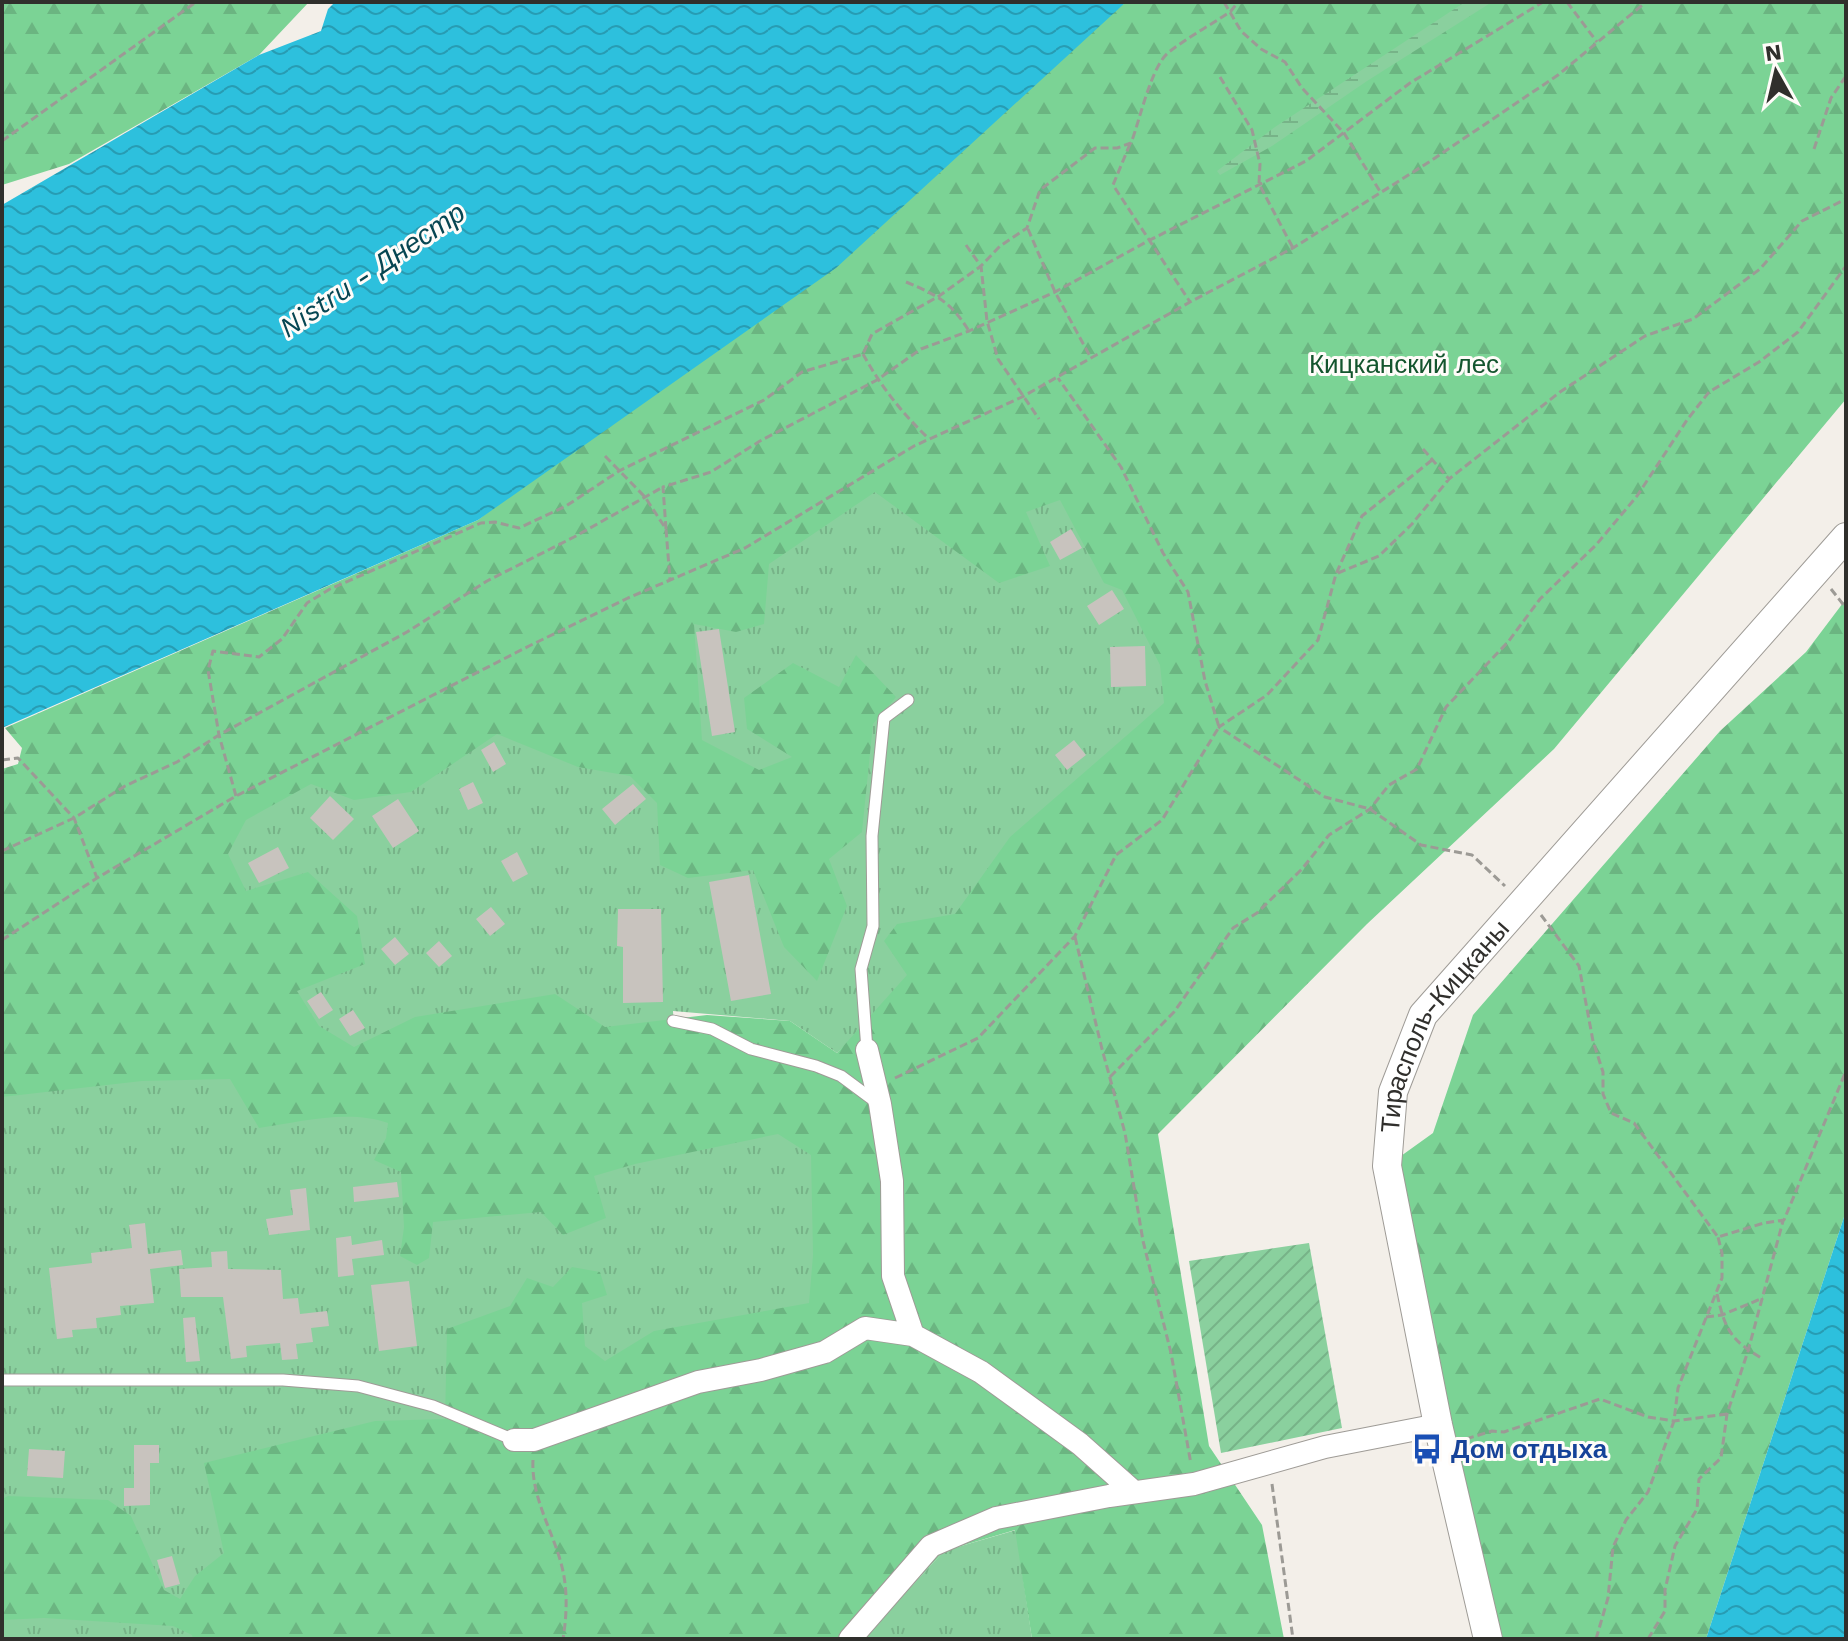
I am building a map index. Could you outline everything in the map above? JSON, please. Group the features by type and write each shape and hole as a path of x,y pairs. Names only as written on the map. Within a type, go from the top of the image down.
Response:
{"street":[{"name":"Тирасполь-Кицканы","path":"1488,1639 1441,1435 1387,1166 1393,1092 1423,1015 1846,537"},
{"path":"867,1050 880,1104 892,1181 893,1276 913,1335"},
{"path":"524,1440 698,1382 761,1370 825,1352 865,1328 913,1335 981,1372 1080,1444 1134,1492"},
{"path":"850,1639 931,1546 996,1518 1194,1484 1325,1447 1441,1435"}],"lane":[{"path":"867,1050 861,969 873,926 872,836 884,718 908,700"},
{"path":"673,1021 712,1029 751,1049 841,1076 880,1104"},
{"path":"2,1380 283,1380 358,1386 433,1406 524,1440"}],"path":[{"path":"2,141 196,2"},
{"path":"1224,2 1241,31 1261,49 1285,62 1302,88 1344,133 1381,193"},
{"path":"1190,302 1113,185 1144,109 1147,90 1166,53 1231,11 1238,2"},
{"path":"2,851 74,818 125,786 177,762 219,735 407,632 487,581 663,487 711,472 760,441 877,380 921,349 1055,292 1306,161 1410,83 1543,2"},
{"path":"1567,2 1597,42"},
{"path":"2,940 97,878 236,796 529,646 745,548 929,439 1022,397 1293,248 1558,75 1646,2"},
{"path":"1814,149 1831,98 1846,76"},
{"path":"1220,77 1252,130 1260,164 1259,184 1293,248"},
{"path":"236,796 219,735 208,670 213,651 259,657 282,639 307,603 330,589 481,523 495,522 519,528 566,506 619,471 764,400 802,372 863,354 872,334 939,296 1027,228 1040,190 1095,148 1117,148 1131,143"},
{"path":"1336,574 1379,556 1412,524 1449,479 1560,392 1645,336 1693,319 1760,269 1802,221 1846,199"},
{"path":"1027,228 1055,292 1091,358"},
{"path":"966,245 981,266 987,321 998,359 1039,419"},
{"path":"1110,1077 1174,1012 1233,928 1257,913 1302,869 1329,835 1370,809 1389,785 1417,769 1446,707 1508,642 1540,599 1596,545 1637,496 1709,392 1759,362 1798,332 1846,266"},
{"path":"906,282 939,296 958,313 969,331"},
{"path":"863,354 877,380 908,419 929,439"},
{"path":"1058,378 1121,467 1163,553 1188,592 1205,681 1219,727 1325,797 1370,809 1421,845 1472,855 1521,904 1537,911 1579,966 1593,1041 1603,1072 1603,1094 1611,1113 1634,1123 1718,1237 1722,1253 1722,1278 1678,1388 1674,1421 1648,1492 1626,1520 1613,1547 1608,1598 1596,1639"},
{"path":"1423,449 1449,479"},
{"path":"605,456 645,497 666,529"},
{"path":"880,1104 896,1077 978,1038 1075,936 1116,855 1162,820 1219,727 1267,695 1318,640 1336,574 1362,516 1432,460"},
{"path":"663,487 670,580"},
{"path":"2,760 18,758 74,818 97,878"},
{"path":"1075,936 1125,1133 1143,1241 1171,1353 1194,1484"},
{"path":"1648,1639 1665,1611 1665,1590 1675,1546 1697,1509 1699,1479 1721,1458 1727,1414 1784,1220 1846,1071"},
{"path":"1718,1237 1784,1220"},
{"path":"1716,1292 1727,1330 1748,1351 1763,1359"},
{"path":"1706,1317 1722,1315 1763,1298"},
{"path":"1441,1435 1504,1432 1600,1399 1648,1417 1674,1421 1727,1414"},
{"path":"524,1440 532,1477 562,1566 567,1610 563,1639"},
{"path":"1270,1464 1293,1639"}],"green space":[{"path":"2,2 309,2 259,55 69,164 2,185"},
{"name":"Кицканский лес","path":"1126,2 1846,2 1846,399 1554,749 1367,924 1158,1134 1209,1446 1262,1525 1284,1639 1032,1639 1015,1530 944,1551 863,1639 193,1639 192,1635 173,1626 44,1618 2,1620 2,1499 8,1496 108,1500 131,1516 164,1590 180,1599 195,1576 224,1553 204,1463 375,1421 445,1419 447,1329 510,1306 527,1278 553,1287 572,1267 600,1272 607,1295 582,1303 585,1346 605,1361 654,1331 809,1303 813,1255 811,1155 778,1134 635,1164 594,1176 606,1218 563,1235 541,1212 433,1222 429,1258 417,1265 400,1256 404,1227 401,1172 374,1160 386,1138 388,1123 340,1117 259,1128 230,1079 142,1081 2,1097 2,769 18,764 22,748 5,728 478,520","holes":["875,492 999,583 1050,566 1026,512 1060,500 1104,583 1122,590 1160,665 1164,703 1010,837 955,914 897,924 884,941 907,975 837,1053 790,1021 707,1015 605,1027 555,994 415,1017 354,1047 319,1026 297,991 365,964 357,916 308,872 246,891 228,854 246,820 311,784 354,800 411,792 497,734 578,767 630,776 657,803 660,865 688,878 753,870 784,947 817,981 847,906 829,859 862,832 873,724 896,697 856,655 839,687 793,663 744,698 747,729 792,757 759,770 702,740 694,624 736,632 764,624 769,564"]},
{"path":"1465,2 1492,2 1272,146 1220,175 1217,171 1275,127"},
{"path":"1045,416 1189,692 837,1053 790,1021 673,1011 678,1102 834,1088 839,1299 502,1639 2,1639 2,988 210,830 869,488"},
{"path":"1846,599 1846,1211 1706,1639 1487,1639 1387,1166 1433,1133 1473,1015 1720,731 1806,652"},
{"path":"1309,1243 1342,1428 1221,1453 1189,1261"},
{"path":"1016,1530 1032,1639 863,1639 944,1551"}],"water":[{"name":"Nistru - Днестр","path":"335,2 1126,2 836,268 478,520 2,728 2,205 259,55 321,31 328,9"},
{"path":"1846,1211 1846,1639 1706,1639"}],"building":[{"path":"1071,529 1082,548 1060,560 1050,542"},
{"path":"1112,590 1124,609 1099,625 1087,606"},
{"path":"719,629 735,732 712,736 696,632"},
{"path":"1145,646 1146,686 1111,687 1110,647"},
{"path":"1074,740 1086,755 1067,770 1055,755"},
{"path":"494,742 506,764 493,772 481,750"},
{"path":"473,782 483,803 468,810 459,789"},
{"path":"633,784 646,799 615,825 602,809"},
{"path":"330,796 354,819 333,840 310,818"},
{"path":"398,799 419,831 393,848 372,816"},
{"path":"278,847 289,868 259,883 248,863"},
{"path":"517,852 528,874 513,882 501,861"},
{"path":"749,875 771,994 731,1001 709,882"},
{"path":"491,907 505,924 490,936 476,919"},
{"path":"618,909 661,909 663,1002 623,1003 623,947 617,946"},
{"path":"395,937 409,954 395,965 381,949"},
{"path":"439,941 452,956 439,967 426,953"},
{"path":"321,992 333,1010 319,1019 307,1001"},
{"path":"353,1010 365,1028 350,1036 339,1019"},
{"path":"397,1182 399,1197 354,1202 353,1187"},
{"path":"306,1188 310,1230 269,1235 266,1219 293,1215 290,1190"},
{"path":"145,1223 148,1254 181,1250 183,1265 150,1269 154,1303 120,1306 121,1315 96,1318 97,1328 72,1330 73,1337 57,1339 49,1268 92,1263 91,1253 132,1248 129,1225"},
{"path":"351,1236 352,1245 382,1240 384,1255 352,1259 354,1275 338,1277 336,1238"},
{"path":"227,1251 228,1269 281,1270 283,1299 298,1298 300,1314 327,1311 329,1326 311,1328 313,1342 296,1344 298,1359 282,1360 280,1343 246,1346 247,1357 231,1359 223,1297 181,1297 179,1269 212,1267 211,1252"},
{"path":"409,1281 417,1346 379,1351 371,1285"},
{"path":"195,1317 200,1361 186,1362 183,1318"},
{"path":"134,1445 159,1445 159,1463 150,1463 150,1505 124,1506 124,1488 134,1488"},
{"path":"29,1449 65,1451 63,1478 27,1476"},
{"path":"172,1556 180,1584 165,1588 157,1560"}],"place":[{"name":"Дом отдыха","path":"1427,1449"}]}
